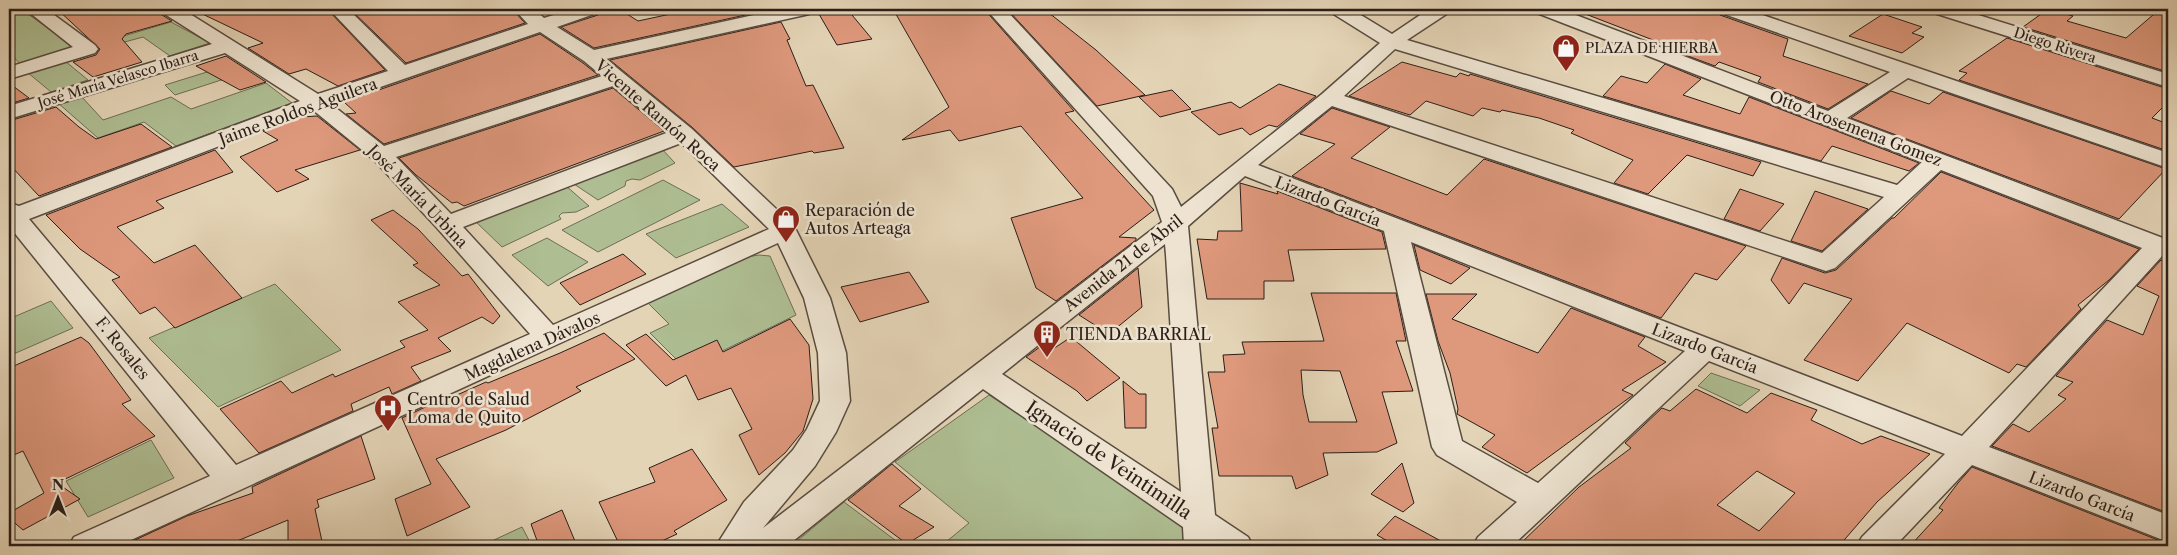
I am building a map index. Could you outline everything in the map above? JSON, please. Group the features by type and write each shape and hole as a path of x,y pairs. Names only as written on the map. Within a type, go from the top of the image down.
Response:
{"street":[{"path":"9,74 88,49 34,9"},
{"name":"José María Urbina","path":"170,9 316,102 381,154 447,224 549,338"},
{"path":"338,9 404,74"},
{"name":"Vicente Ramón Roca","path":"523,9 542,25 591,57 684,134 785,231"},
{"name":"Jaime Roldos Aguilera","path":"11,214 316,102 404,74 590,9"},
{"path":"591,57 805,9"},
{"path":"995,9 1164,194 1175,224 1179,255 1200,534"},
{"path":"1339,9 1392,42 1901,194"},
{"name":"Avenida 21 de Abril","path":"753,546 772,539 1175,224 1242,167 1329,98 1392,42 1441,9"},
{"name":"Otto Arosemena Gomez","path":"1544,9 2164,247"},
{"path":"1728,9 2168,161"},
{"name":"Diego Rivera","path":"1941,9 2168,81"},
{"name":"José María Velasco Ibarra","path":"9,113 226,46"},
{"path":"1832,118 1906,70"},
{"path":"381,154 617,78"},
{"path":"1329,98 1826,263 1938,160"},
{"path":"447,224 684,134"},
{"name":"Lizardo García","path":"1242,167 2168,529"},
{"name":"F. Rosales","path":"11,214 231,480"},
{"path":"1395,226 1448,447 1541,500"},
{"path":"732,546 756,511 804,458 822,432 835,401 832,352 817,298 785,231"},
{"name":"Magdalena Dávalos","path":"86,546 785,231"},
{"path":"1874,546 2164,247"},
{"path":"1490,546 1706,348"},
{"name":"Ignacio de Veintimilla","path":"981,374 1200,534 1236,546"}],"green space":[{"path":"9,9 21,9 77,49 22,66 9,52"},
{"path":"171,22 210,43 170,56 143,37 110,46 103,42"},
{"path":"65,61 88,80 51,92 27,72"},
{"path":"236,63 249,71 175,95 165,85"},
{"path":"266,83 292,103 176,146 144,122 98,138 58,103 81,96 103,120 171,97 191,109"},
{"path":"660,147 675,163 640,180 632,179 626,181 625,186 598,200 571,182"},
{"path":"663,180 700,200 598,252 562,230"},
{"path":"565,185 589,206 576,212 562,213 559,216 561,219 502,247 474,220"},
{"path":"722,204 749,227 676,258 646,234"},
{"path":"547,238 588,262 548,286 512,255"},
{"path":"770,256 796,315 716,354 676,359 650,333 669,324 648,303 747,257"},
{"path":"275,284 341,350 218,407 149,338"},
{"path":"51,301 73,328 9,356 9,319"},
{"path":"1711,373 1760,390 1740,406 1698,386"},
{"path":"989,395 1187,526 1187,546 941,546 969,523 895,462"},
{"path":"151,440 174,478 88,517 66,481"},
{"path":"844,502 903,546 791,546"},
{"path":"522,527 532,546 481,546"}],"building":[{"path":"57,9 159,9 162,15 172,21 126,34 122,39 142,62 93,77 73,62 96,55 100,49"},
{"path":"192,9 327,9 385,70 338,86 306,69 289,74 248,48 263,43"},
{"path":"350,9 512,9 525,23 406,63"},
{"path":"619,9 638,21 694,9 773,9 594,48 561,27 598,15 600,11"},
{"path":"816,9 847,9 872,39 837,45"},
{"path":"893,9 984,9 1074,111 1065,113 1154,210 1119,237 1136,238 1136,240 1056,301 1036,288 1011,218 1083,198 1021,126 959,141 950,130 902,140 949,107"},
{"path":"1007,9 1044,9 1096,50 1145,95 1097,106"},
{"path":"1575,9 1715,9 1720,15 1788,39 1783,56 1868,84 1828,109 1758,82 1761,77 1719,62 1715,66"},
{"path":"2048,9 2073,16 2067,21 2126,38 2160,9 2168,9 2168,72 2023,27"},
{"path":"1883,14 1922,27 1912,33 1924,37 1902,53 1849,36"},
{"path":"781,22 790,39 787,40 806,86 813,85 844,148 814,153 812,151 734,167 693,128 610,60"},
{"path":"540,34 598,75 384,144 346,114 356,113 344,102"},
{"path":"2007,38 2168,89 2168,102 2152,118 2168,124 2168,151 1959,80 1967,73 1959,71"},
{"path":"226,56 266,82 240,90 196,66"},
{"path":"1402,62 1456,77 1460,73 1469,76 1470,74 1761,162 1753,176 1687,155 1648,194 1614,183 1633,160 1571,133 1574,130 1539,118 1482,108 1473,116 1426,101 1410,115 1349,96"},
{"path":"1665,64 1701,79 1683,95 1740,114 1749,97 1919,163 1909,171 1832,146 1821,161 1603,96 1621,76 1647,83"},
{"path":"9,83 29,98 9,104"},
{"path":"1279,84 1316,96 1277,127 1269,125 1250,135 1242,128 1219,135 1191,112 1231,102 1240,108"},
{"path":"613,88 664,131 464,206 457,202 452,203 416,175 399,158"},
{"path":"1172,90 1191,109 1160,117 1139,97"},
{"path":"1891,91 1929,104 1943,92 2166,169 2119,219 1851,118"},
{"path":"56,107 96,139 141,124 172,147 39,196 9,164 9,121"},
{"path":"1332,108 1390,127 1351,158 1447,195 1484,159 1746,246 1717,280 1695,273 1661,318 1292,176 1335,144 1300,134"},
{"path":"317,116 360,150 295,170 309,179 277,192 240,157 278,140 263,131 300,117"},
{"path":"215,150 233,172 156,201 164,208 117,227 154,263 195,245 242,298 175,328 155,307 140,314 112,280 120,277 80,249 46,215"},
{"path":"1941,172 2139,249 2109,280 2078,305 2081,309 2026,367 2017,364 2009,373 1907,323 1858,381 1804,360 1852,299 1804,283 1789,304 1771,280 1782,258 1825,273 1836,270 1894,218"},
{"path":"1240,183 1278,194 1277,191 1382,232 1386,249 1288,250 1294,281 1264,281 1264,299 1207,299 1197,239 1217,240 1218,231 1242,231"},
{"path":"1740,189 1784,204 1760,231 1724,219"},
{"path":"1815,191 1868,209 1822,251 1791,241"},
{"path":"393,210 418,229 462,276 468,274 500,316 493,324 482,317 438,338 451,351 411,367 421,381 392,394 389,387 351,404 353,411 259,453 220,409 281,381 292,393 333,374 335,377 405,347 400,341 428,330 398,302 440,285 413,265 418,263 371,220"},
{"path":"1414,245 1470,268 1451,284 1420,270"},
{"path":"623,254 646,274 580,305 560,283"},
{"path":"2161,260 2168,265 2168,513 1992,446 2013,424 2029,432 2066,399 2058,395 2073,382 2056,376 2107,320 2143,335 2159,296 2137,286"},
{"path":"1138,268 1142,307 1109,334 1079,315"},
{"path":"909,272 929,302 860,322 841,287"},
{"path":"1311,293 1396,293 1406,341 1396,341 1413,391 1382,392 1397,443 1377,452 1323,453 1328,475 1296,489 1292,476 1219,476 1212,428 1218,428 1208,372 1225,372 1223,355 1245,354 1242,342 1324,341","holes":["1301,370 1340,371 1357,422 1309,422 1303,395"]},
{"path":"1426,294 1477,294 1452,319 1538,353 1571,308 1645,337 1638,346 1666,362 1622,390 1633,395 1527,473 1482,447 1495,435 1457,414 1458,409 1450,373 1438,341"},
{"path":"790,319 809,345 813,399 803,431 785,453 759,475 739,435 752,429 731,388 698,400 686,375 666,386 626,345 646,334 673,360 717,340 723,352"},
{"path":"604,333 635,359 576,387 581,391 506,430 436,459 470,507 407,536 395,499 431,484 402,418 436,402 437,404"},
{"path":"81,337 89,343 131,400 122,404 155,436 57,483 80,499 23,530 9,518 9,513 44,493 23,451 9,457 9,368"},
{"path":"1071,337 1120,378 1087,401 1077,391 1026,357 1044,344 1053,349"},
{"path":"1123,381 1139,394 1146,394 1146,428 1125,428"},
{"path":"1696,389 1747,413 1771,393 1817,410 1811,420 1862,444 1881,436 1930,454 1877,502 1839,546 1518,546 1579,487 1631,448 1625,443 1662,408 1670,411","holes":["1757,471 1795,493 1759,531 1717,505"]},
{"path":"361,436 375,479 317,500 319,507 315,509 323,546 288,546 288,520 225,546 122,546 187,516 253,493 252,487"},
{"path":"692,449 727,500 674,531 677,534 651,546 620,546 599,502 655,482 649,468"},
{"path":"1402,463 1414,503 1403,512 1371,494"},
{"path":"892,464 921,489 899,506 934,527 907,544 848,500"},
{"path":"1972,467 2168,544 2168,546 1910,546 1943,510 1939,508"},
{"path":"562,510 577,546 539,546 531,524"},
{"path":"1395,516 1450,546 1396,546 1377,535"}],"place":[{"name":"PLAZA DE HIERBA","path":"1566,72"},
{"name":"Reparación de Autos Arteaga","path":"786,243"},
{"name":"TIENDA BARRIAL","path":"1047,358"},
{"name":"Centro de Salud Loma de Quito","path":"388,432"}]}
